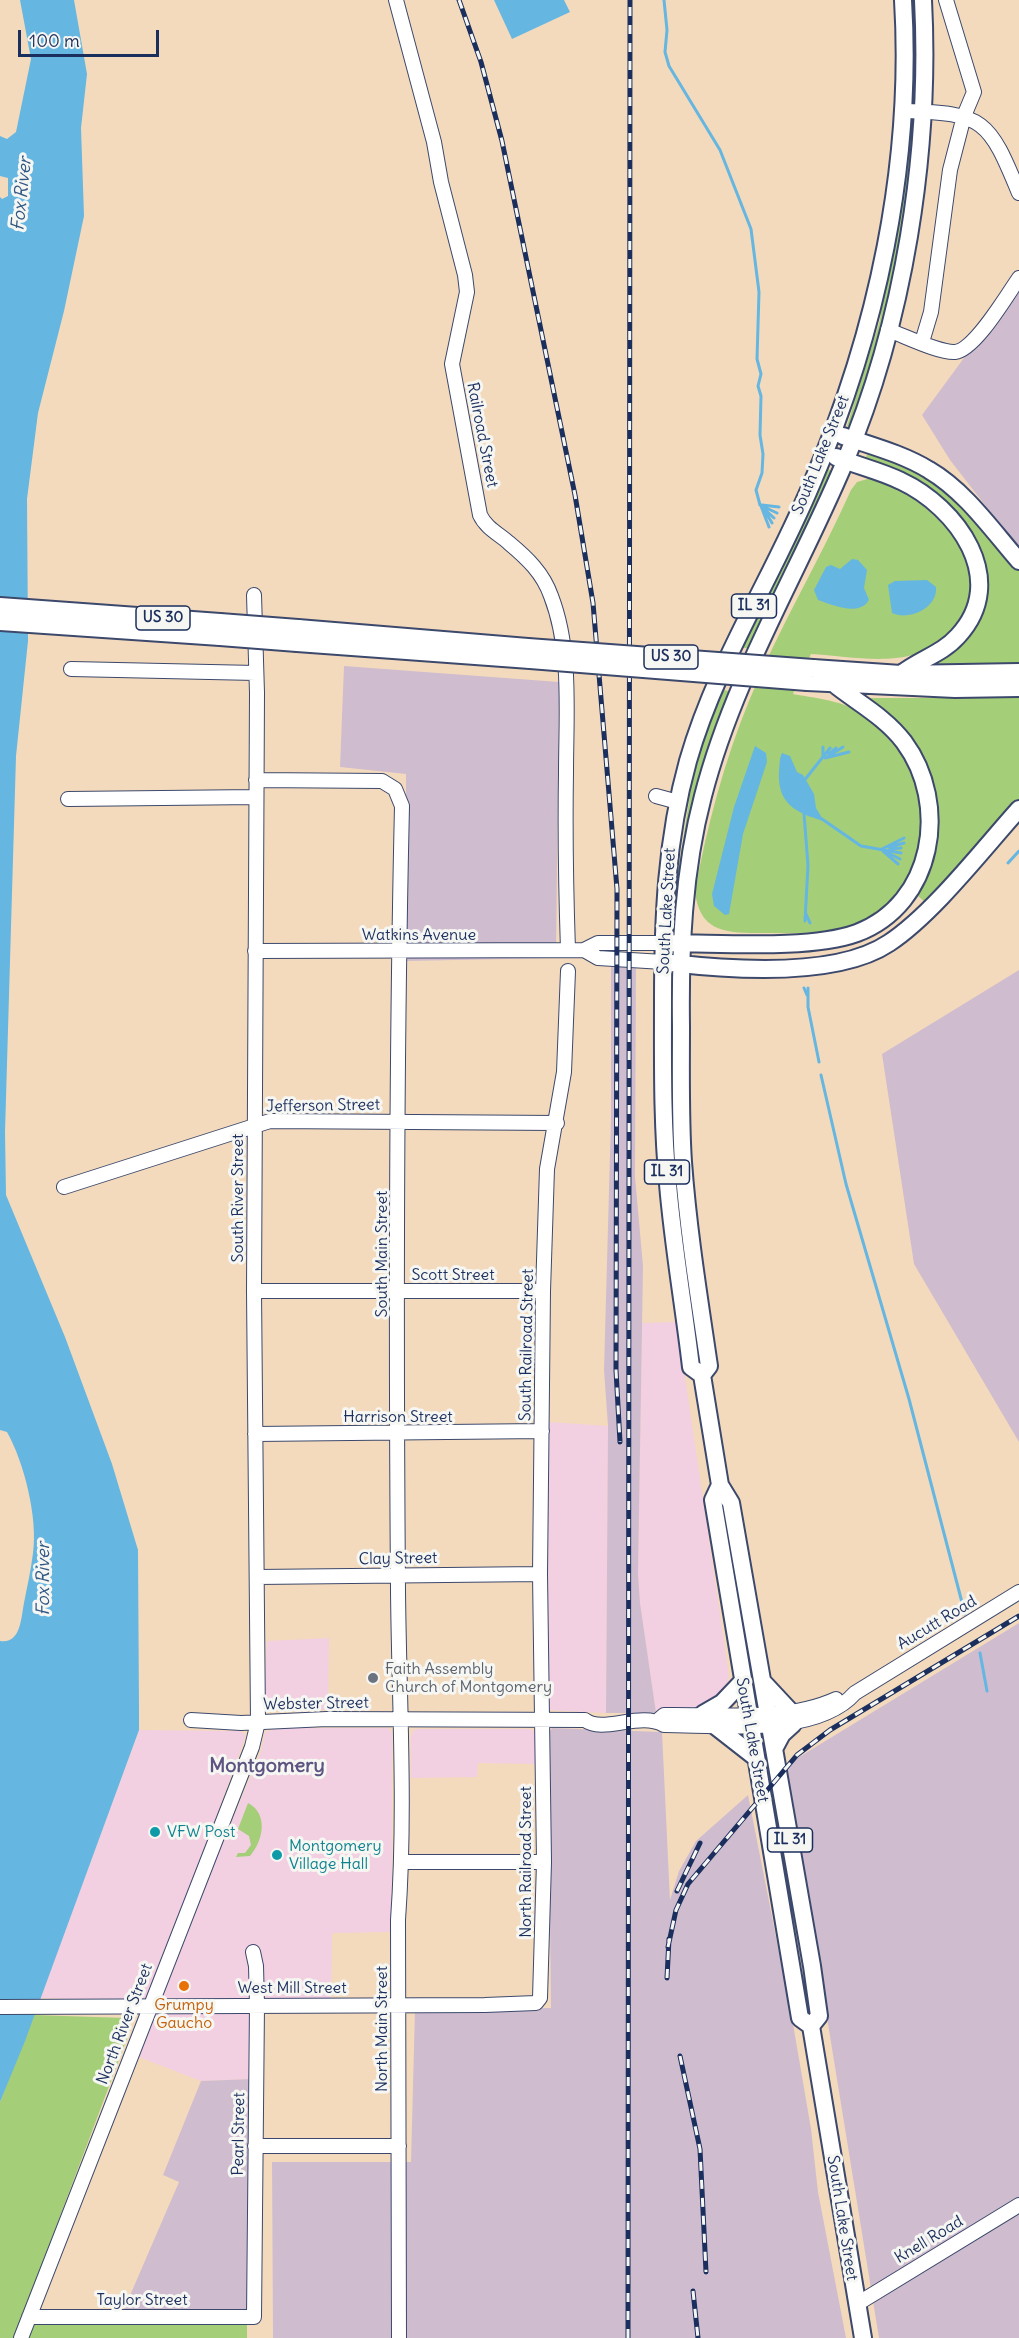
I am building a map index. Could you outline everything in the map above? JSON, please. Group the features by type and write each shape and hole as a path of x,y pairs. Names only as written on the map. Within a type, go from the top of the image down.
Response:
{"main road":[{"name":"IL 31","path":"903,0 906,56 905,111"},
{"name":"IL 31","path":"888,330 910,223 922,112 923,0"},
{"name":"South Lake Street","path":"702,1375 691,1367 668,1187 663,1108 663,943 667,867 678,801 710,699 792,527 833,433 864,333 887,237 905,111"},
{"name":"South Lake Street","path":"811,2026 819,2016 731,1503 720,1485 702,1375 709,1365 683,1159 681,964 683,909 691,848 715,756 759,645 845,461 888,330"},
{"path":"833,433 914,462 939,477 967,502 1019,561"},
{"path":"825,452 901,480 930,499 963,533 978,569 977,599 967,626 947,647 917,661 901,674"},
{"name":"US 30","path":"0,606 105,622"},
{"name":"US 30","path":"0,622 105,622 810,675 1019,672"},
{"name":"US 30","path":"810,675 834,684 955,689 1019,688"},
{"path":"663,943 837,939 879,922 909,893 924,862 931,830 930,802 921,771 904,743 888,725 834,684"},
{"path":"663,962 749,967 819,966 852,961 873,952 890,942 932,904 1019,809"},
{"name":"South Lake Street","path":"720,1485 713,1500 742,1682 800,2018 811,2026 863,2338"},
{"path":"762,1680 792,1718 774,1749"},
{"path":"742,1682 709,1720 755,1757"}],"street":[{"name":"Railroad Street","path":"396,0 434,142 441,182 465,275 467,292 452,364 480,515 484,523 509,543 542,576 552,597 561,634 566,686 565,857 568,950"},
{"path":"922,342 931,312 950,170 974,86 953,32 946,0"},
{"path":"905,111 964,116 978,122 994,138 1019,193"},
{"path":"888,330 946,351 961,350 975,338 1019,278"},
{"path":"1007,295 1019,286"},
{"name":"South River Street","path":"254,595 256,673 254,1291 258,1722"},
{"path":"71,669 256,673"},
{"name":"South Main Street","path":"256,780 382,781 394,789 402,806 398,952 398,1576 401,1720"},
{"path":"656,796 678,801"},
{"path":"68,799 256,797"},
{"name":"Watkins Avenue","path":"255,951 584,950 598,943 663,943"},
{"name":"Watkins Avenue","path":"584,950 598,958 663,962"},
{"name":"South Railroad Street","path":"542,1720 540,1574 543,1291 547,1168 557,1123 564,1072 568,971"},
{"name":"Jefferson Street","path":"64,1187 270,1121 557,1123"},
{"name":"Scott Street","path":"254,1291 543,1291"},
{"name":"Harrison Street","path":"255,1434 542,1431"},
{"name":"Clay Street","path":"256,1577 540,1574"},
{"name":"Aucutt Road","path":"873,1682 1019,1592"},
{"name":"Webster Street","path":"191,1720 258,1722 585,1720 591,1716 616,1716 620,1721 657,1721 664,1725 709,1720 792,1718 844,1694 855,1693 873,1682"},
{"name":"North Main Street","path":"399,2338 398,2004 401,1720"},
{"name":"North Railroad Street","path":"536,2003 542,1993 544,1862 542,1720"},
{"name":"North River Street","path":"21,2338 252,1748 258,1722"},
{"path":"401,1862 544,1862"},
{"name":"Pearl Street","path":"253,1952 256,1966 257,2005 254,2317"},
{"name":"West Mill Street","path":"0,2007 536,2003"},
{"path":"255,2146 399,2146"},
{"name":"Knell Road","path":"857,2304 1019,2205"},
{"name":"Taylor Street","path":"29,2316 254,2317"}],"shaded area":[{"path":"1019,283 1019,549 950,460 922,415"},
{"path":"344,666 559,682 556,958 406,961 406,774 340,767"},
{"path":"611,963 636,966 635,1177 643,1266 638,1574 656,1713 606,1713 608,1426 604,1370 611,1118"},
{"path":"1019,970 1019,1442 914,1264 882,1054"},
{"path":"677,1322 729,1676 727,1691 707,1707 656,1713 638,1574 642,1323"},
{"path":"549,1422 608,1426 606,1713 546,1710"},
{"path":"1019,1623 1019,2338 879,2338 786,1765"},
{"path":"329,1638 328,1710 264,1709 267,1641"},
{"path":"278,1728 388,1728 392,1733 392,1932 332,1933 331,2002 154,2003 261,1752 265,1732"},
{"path":"552,1728 662,1732 670,1900 679,1871 696,1841 748,1795 792,2018 811,2129 818,2192 846,2338 273,2338 272,2162 411,2162 415,2009 551,2008 548,1734"},
{"path":"415,1729 531,1729 538,1736 536,1764 478,1763 477,1777 411,1778 411,1735"},
{"path":"139,1730 240,1731 245,1734 245,1738 148,2002 40,1998"},
{"path":"153,2007 253,2007 253,2079 201,2081 136,2056"},
{"path":"253,2079 251,2314 122,2314 179,2182 163,2175 201,2081"}],"green space":[{"path":"908,132 915,133 898,246 883,317 851,427 847,426 880,320"},
{"path":"868,452 912,469 948,491 1019,571 1019,663 928,664 975,621 975,543 865,460"},
{"path":"827,468 833,472 751,648 739,648"},
{"path":"871,478 897,486 915,496 942,517 956,535 966,554 970,574 970,594 964,613 953,630 937,644 916,654 878,659 811,654 793,694 824,699 854,709 864,714 893,740 908,762 918,785 923,833 922,846 913,870 899,893 880,911 856,924 828,931 800,933 745,933 723,930 707,921 697,904 695,891 724,771 760,674 851,490 857,482"},
{"path":"720,689 732,692 681,872 678,872 695,763"},
{"path":"861,698 1019,698 1019,800 925,902 918,896 933,855 932,788"},
{"path":"248,1803 259,1814 261,1836 250,1856 236,1857 238,1853 245,1853 251,1845 249,1836 238,1829"},
{"path":"34,2015 126,2018 131,2020 131,2028 14,2338 0,2338 0,2102"},
{"path":"33,2323 247,2323 247,2338 27,2338"}],"water":[{"name":"Fox River","path":"20,0 74,0 87,74 81,128 84,216 64,311 38,413 27,499 28,641 16,756 5,1132 6,1195 65,1337 112,1464 138,1550 139,1730 25,2041 0,2102 0,1641 12,1638 19,1629 34,1539 31,1507 24,1474 7,1432 0,1430 0,197 2,199 8,196 8,178 0,176 0,136 7,139 16,132 31,59"},
{"path":"494,0 564,0 570,12 512,39"},
{"path":"852,559 858,560 867,570 864,588 869,600 865,605 852,609 818,600 814,590 826,567 831,565 840,569"},
{"path":"927,580 936,587 932,601 927,607 914,614 892,613 888,585 895,581"},
{"path":"755,746 766,753 767,762 743,834 729,914 725,915 714,906 712,894 734,807"},
{"path":"782,753 790,756 797,772 803,775 814,794 816,808 824,821 796,810 785,799 779,782"}],"waterway":[{"path":"664,0 667,30 665,52 669,66 720,150 751,229 759,292 757,359 761,374 758,386 761,396 760,435 763,454 762,473 756,490 760,505 774,518"},
{"path":"762,505 779,507"},
{"path":"761,506 769,527"},
{"path":"764,507 777,513"},
{"path":"765,511 772,523"},
{"path":"823,747 823,757"},
{"path":"827,757 843,747"},
{"path":"803,782 830,748"},
{"path":"829,754 836,748"},
{"path":"825,758 849,752"},
{"path":"804,814 808,865 805,921"},
{"path":"822,819 861,846 901,853"},
{"path":"882,849 904,838"},
{"path":"889,847 904,843"},
{"path":"890,849 901,848"},
{"path":"883,851 898,864"},
{"path":"1008,863 1019,851"},
{"path":"886,852 900,859"},
{"path":"806,914 810,923"},
{"path":"804,988 807,995"},
{"path":"808,988 808,1007 819,1062"},
{"path":"821,1075 846,1184 909,1399 965,1614"},
{"path":"980,1653 987,1691"}],"railway":[{"path":"459,0 481,62 502,141 575,495 593,603 617,889 616,1370 620,1442"},
{"path":"628,2338 630,0"},
{"path":"668,1947 676,1910 688,1884 797,1755 830,1730 1019,1616"},
{"path":"677,1891 700,1843"},
{"path":"667,1978 669,1939"},
{"path":"680,2056 700,2149 706,2272"},
{"path":"693,2291 698,2338"}],"place":[{"name":"Faith Assembly Church of Montgomery","path":"373,1678"},
{"name":"VFW Post","path":"155,1832"},
{"name":"Montgomery Village Hall","path":"277,1855"},
{"name":"Grumpy Gaucho","path":"184,1986"}],"district":[{"name":"Montgomery","path":"267,1766"}]}
